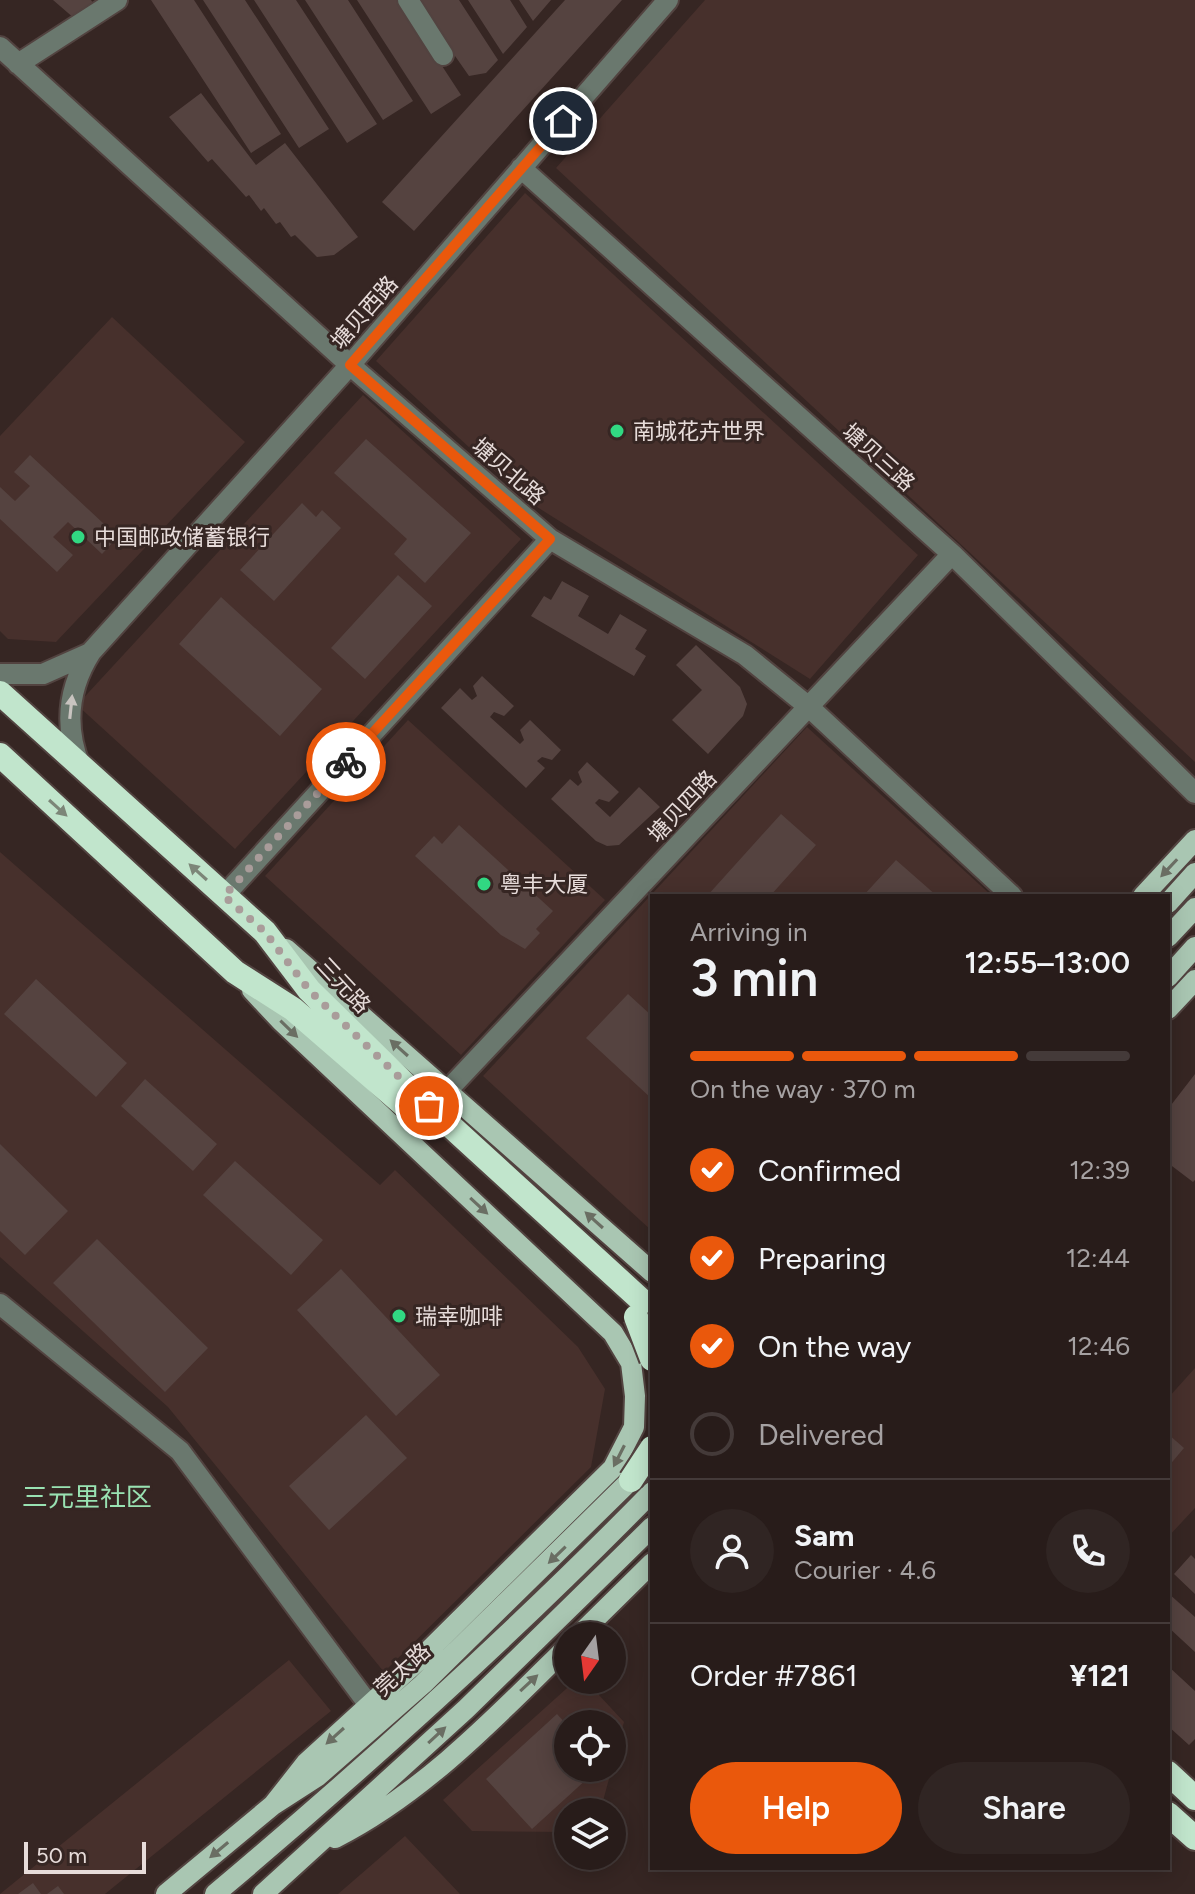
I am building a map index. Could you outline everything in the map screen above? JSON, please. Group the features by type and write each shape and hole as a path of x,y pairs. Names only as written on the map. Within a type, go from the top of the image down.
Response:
{"highway":[{"name":"三元路","path":"0,693 265,932 309,990 404,1094"},
{"name":"三元路","path":"0,755 235,972 293,1009 404,1094 647,1313"},
{"path":"647,1313 650,1341"},
{"path":"642,1486 650,1456"},
{"path":"1170,1775 1195,1798"},
{"path":"1170,1816 1195,1838"}],"main road":[{"path":"1145,894 1195,840"},
{"path":"1170,901 1195,873"},
{"path":"1170,935 1195,908"},
{"path":"265,932 650,1270"},
{"path":"1170,975 1195,947"},
{"path":"235,972 281,1021 613,1333 631,1363 639,1431 650,1454"},
{"path":"1170,1007 1195,980"},
{"path":"273,1805 306,1763 549,1535 613,1468 634,1427 635,1396 643,1361 650,1349"},
{"name":"莞太路","path":"166,1894 273,1805 318,1776 423,1684 642,1486 650,1464"},
{"path":"215,1894 362,1770 482,1661 642,1486"},
{"path":"263,1894 359,1807 650,1529"},
{"path":"592,1622 650,1565"},
{"path":"314,1849 370,1820 414,1788 554,1659"}],"street":[{"path":"18,64 117,0"},
{"path":"408,0 443,55"},
{"name":"塘贝西路","path":"91,652 350,365 668,0"},
{"name":"塘贝北路","path":"0,47 350,365 550,539 745,655 809,707 1010,894"},
{"name":"塘贝三路","path":"521,168 952,554 1195,793"},
{"path":"224,896 550,539"},
{"name":"塘贝四路","path":"447,1091 952,554"},
{"path":"0,674 43,674 68,666 91,652"},
{"path":"80,766 71,737 70,707 77,678 91,652"},
{"path":"0,1304 180,1451 369,1705"}],"shaded area":[{"path":"705,0 1195,0 1195,762 556,168"},
{"name":"南城花卉世界","path":"525,193 918,555 810,679 526,500 376,361"},
{"name":"中国邮政储蓄银行","path":"112,317 245,442 56,642 8,639 0,631 0,436"},
{"path":"363,395 521,539 235,849 77,705"},
{"name":"粤丰大厦","path":"408,720 605,900 461,1055 265,876"},
{"path":"807,727 990,894 652,894"},
{"path":"0,852 380,1185 395,1170 578,1347 605,1389 591,1467 384,1672 168,1407 0,1257"},
{"path":"650,896 650,1229 483,1076"},
{"path":"1195,1368 1195,1508 1170,1535 1170,1396"},
{"path":"289,1660 331,1711 105,1894 0,1894"},
{"path":"560,1694 598,1694 613,1710 554,1710 554,1782 608,1782 604,1798 554,1798 554,1832 472,1831 443,1800"},
{"path":"405,1836 460,1894 338,1894"}],"building":[{"path":"53,0 91,0 95,6 75,19"},
{"path":"151,0 194,0 281,134 251,153"},
{"path":"203,0 245,0 329,129 299,148"},
{"path":"254,0 296,0 377,124 347,143"},
{"path":"305,0 348,0 413,101 383,120"},
{"path":"357,0 399,0 461,95 431,114"},
{"path":"416,0 459,0 498,60 486,73 469,76"},
{"path":"468,0 510,0 527,27 503,54"},
{"path":"519,0 551,0 533,21"},
{"path":"565,0 622,0 414,231 382,202"},
{"path":"201,93 256,165 285,143 358,237 334,255 317,257 295,235 291,237 280,222 276,224 264,208 261,211 212,159 208,162 169,117"},
{"path":"366,439 471,533 425,583 394,554 407,539 334,473"},
{"path":"30,455 118,537 102,554 68,522 53,537 73,555 57,572 0,519 0,487 15,501 30,486 14,472"},
{"path":"302,503 316,517 322,510 341,528 274,601 240,570"},
{"path":"398,575 432,606 365,679 331,648"},
{"path":"562,581 589,596 578,616 608,634 620,614 647,630 635,649 646,656 634,676 531,616 544,596 551,600"},
{"path":"221,597 322,689 280,736 179,644"},
{"path":"696,645 740,687 747,704 743,716 708,754 672,720 702,690 676,665"},
{"path":"482,676 514,706 504,716 494,712 490,717 520,744 524,740 520,730 530,720 561,750 552,760 542,757 537,761 545,768 526,788 441,708 460,688 472,700 477,696 473,686"},
{"path":"587,762 619,792 609,802 599,799 595,803 610,817 639,787 660,807 619,845 607,846 596,841 551,799 570,779 578,786 582,782 578,772"},
{"path":"781,814 816,845 772,894 709,894"},
{"name":"粤丰大厦","path":"459,825 553,911 536,929 540,933 525,949 501,935 415,856 434,836 442,844"},
{"path":"896,860 935,894 865,894"},
{"path":"36,979 127,1063 96,1097 4,1014"},
{"path":"628,994 650,1014 650,1097 586,1038"},
{"path":"1195,1074 1193,1182 1170,1165 1170,1106"},
{"path":"145,1079 217,1144 193,1171 121,1106"},
{"path":"0,1144 68,1211 25,1255 0,1231"},
{"path":"235,1161 323,1240 291,1275 203,1195"},
{"path":"97,1239 208,1348 165,1392 53,1283"},
{"path":"341,1269 440,1375 396,1416 297,1310"},
{"path":"366,1415 407,1458 329,1530 289,1486"},
{"path":"1170,1436 1184,1448 1170,1465"},
{"path":"1191,1555 1195,1559 1195,1594 1174,1574"},
{"path":"1170,1595 1195,1617 1195,1652 1170,1629"},
{"path":"1170,1668 1195,1691 1195,1739 1189,1745 1170,1728"},
{"path":"554,1717 554,1782 584,1782 566,1798 554,1798 554,1809 532,1829 486,1779"},
{"path":"33,1883 41,1894 18,1894"},
{"path":"58,1886 64,1894 47,1894"}],"way so far":[{"path":"346,762 224,896 265,932 309,990 429,1106"}],"place":[{"name":"南城花卉世界","path":"617,431"},
{"name":"中国邮政储蓄银行","path":"78,537"},
{"name":"粤丰大厦","path":"484,884"},
{"name":"瑞幸咖啡","path":"399,1316"}],"district":[{"name":"三元里社区","path":"87,1497"}],"route":[{"path":"346,762 550,539 350,365 563,121"}]}
